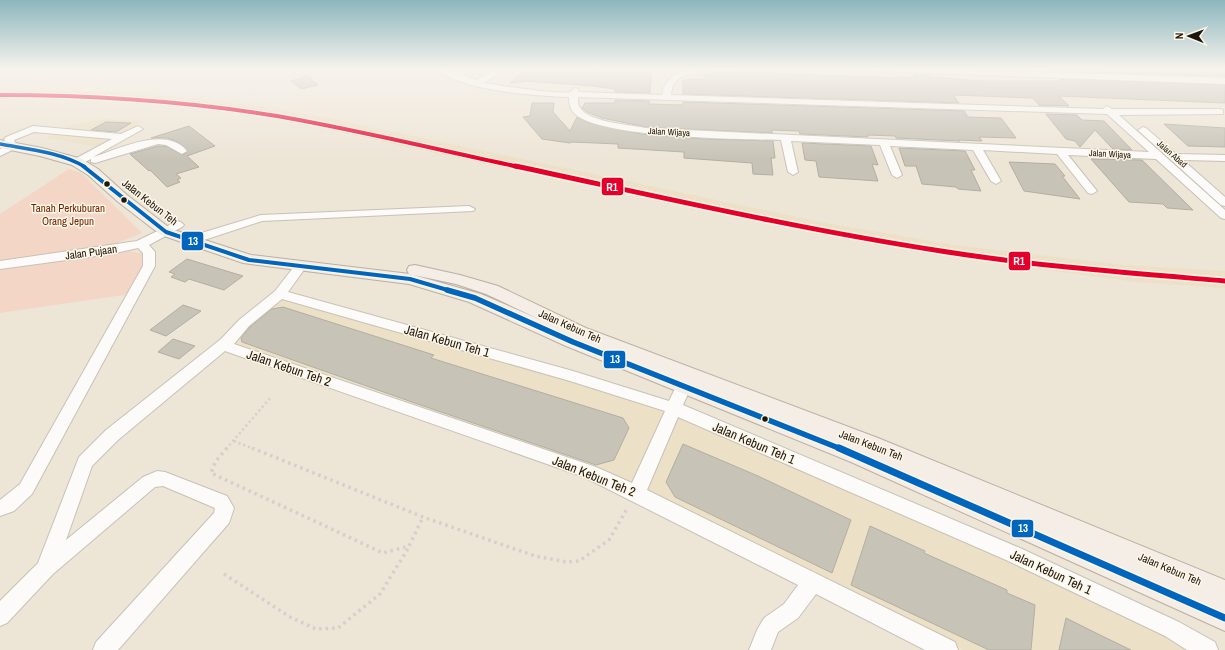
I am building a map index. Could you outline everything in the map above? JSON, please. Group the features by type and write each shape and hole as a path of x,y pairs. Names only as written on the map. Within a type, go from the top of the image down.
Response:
{"main road":[{"name":"Jalan Kebun Teh","path":"5,142 42,152 86,159 93,172 122,198 172,228 249,260 410,279 475,298 573,342 870,444 1225,593"},
{"name":"Jalan Kebun Teh","path":"199,238 287,256 424,271 492,290 686,381 1225,618"}],"street":[{"name":"Jalan Wijaya","path":"574,99 578,112 591,118 646,131 1159,156"},
{"path":"804,99 1223,112"},
{"name":"Jalan Abad","path":"1113,109 1159,156 1225,216"},
{"name":"Jalan Abad","path":"1113,109 1174,157 1225,203"},
{"path":"86,159 107,145 138,129"},
{"path":"0,153 5,142 34,130 122,137"},
{"path":"5,142 46,135 107,145"},
{"path":"785,138 793,172"},
{"path":"86,159 157,141 169,142 182,151"},
{"path":"884,143 897,175"},
{"path":"976,147 996,181"},
{"path":"1061,152 1092,191"},
{"path":"1174,157 1225,158"},
{"path":"199,238 261,218 468,209"},
{"name":"Jalan Pujaan","path":"0,265 111,250 141,244 172,228"},
{"path":"0,508 8,505 26,489 149,266 149,252 141,244"},
{"path":"46,568 85,462 134,416 212,352 226,343 244,323 280,294 300,266"},
{"name":"Jalan Kebun Teh 1","path":"280,294 573,376 674,408 1013,554 1172,629 1207,650"},
{"name":"Jalan Kebun Teh 2","path":"226,343 228,347 590,472 637,493 948,650"},
{"path":"637,493 686,381"},
{"path":"0,616 46,568 149,482 157,478 165,479 221,502 225,508 222,517 104,650"},
{"path":"760,650 764,637 771,625 791,611 813,582"}],"path":[{"path":"271,397 216,461 211,473 384,553 409,546"},
{"path":"234,441 424,517 535,556 567,562 579,561 609,540 637,493"},
{"path":"224,574 290,617 316,629 338,628 380,594 409,546 424,517"}],"shaded area":[{"path":"121,99 208,99 260,106 323,117 831,224 955,245 1125,265 1225,271 1225,288 1136,282 958,258 829,236 379,141 313,125 250,113 188,105"},
{"path":"104,119 143,121 98,147 46,138 71,125"},
{"path":"279,299 547,373 665,411 957,536 1195,650 963,650 632,484 232,344 233,340"}],"green space":[{"name":"Tanah Perkuburan Orang Jepun","path":"69,169 81,173 142,233 105,248 0,261 0,214"},
{"path":"129,251 148,255 130,294 0,313 0,270"}],"building":[{"path":"847,99 956,99 959,103"},
{"path":"1034,99 1062,99 1069,106 1039,105"},
{"path":"1138,99 1225,99 1225,103"},
{"path":"615,100 649,101 649,104 683,105 683,102 964,111 968,117 1001,118 1016,138 979,137 982,141 959,140 960,141 896,138 895,136 867,135 868,137 800,134 799,131 772,130 772,133 646,127 602,118 587,112 582,108 585,103 615,103"},
{"path":"532,103 554,103 553,112 570,131 577,117 589,123 641,134 705,139 773,141 775,158 771,158 773,175 753,174 752,163 684,158 684,152 618,148 618,144 570,143 542,139 523,117 530,116"},
{"path":"1046,114 1077,115 1082,120 1104,121 1132,150 1113,149 1095,130 1080,147 1075,141 1066,139"},
{"path":"106,122 131,123 116,132 91,130"},
{"path":"1164,124 1225,128 1225,147 1188,146"},
{"path":"189,126 215,146 187,156 199,167 176,174 181,178 177,180 180,182 167,187 150,170 149,171 130,154 158,146 166,146 183,155 188,151 178,142 167,138 151,138"},
{"path":"802,143 871,146 878,165 872,164 878,181 819,177 816,161 805,160"},
{"path":"899,148 965,151 975,170 971,170 981,191 922,184 916,166 905,166"},
{"path":"1091,159 1142,160 1193,210 1167,208 1163,204 1129,202"},
{"path":"1009,162 1055,164 1065,176 1062,176 1080,199 1024,191"},
{"path":"187,259 243,276 224,290 189,279 185,282 171,277 175,274 169,272"},
{"path":"183,305 201,311 166,336 150,330"},
{"path":"283,307 434,355 431,358 623,418 629,428 614,460 596,465 242,342 241,338 250,327 272,309"},
{"path":"173,339 195,346 179,359 158,352"},
{"path":"683,444 758,476 851,520 832,573 675,497 666,482"},
{"path":"870,526 925,551 924,553 1007,590 1007,593 1035,605 1031,650 989,650 851,585"},
{"path":"1066,618 1098,634 1131,650 1059,650"}],"transit line":[{"name":"R1","path":"136,99 237,110 315,123 693,204 817,229 941,251 1089,270 1225,281"},
{"name":"13","path":"0,144 42,152 77,162 93,172 122,198 166,232 249,260 410,279 475,298 573,342 859,456 1225,618"}]}
